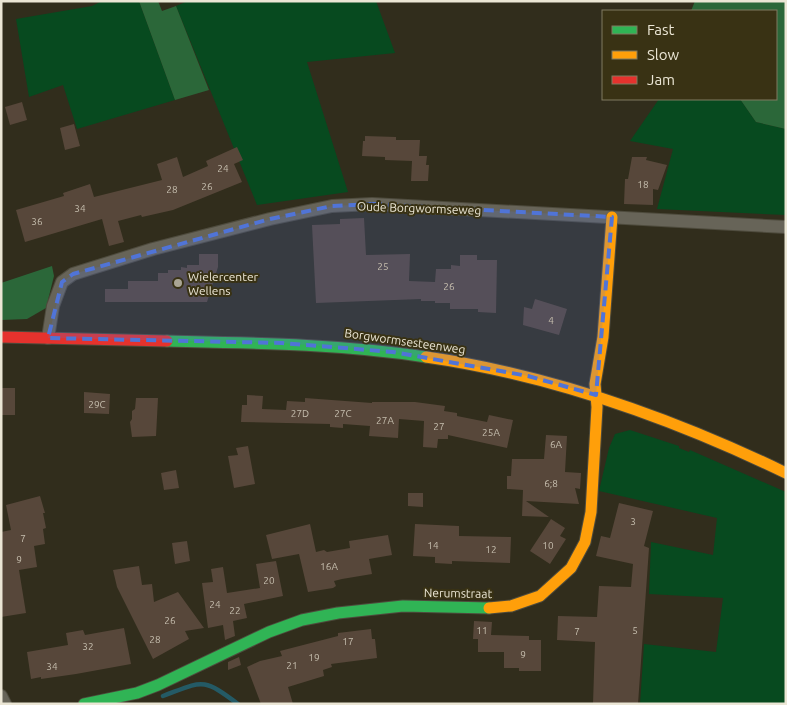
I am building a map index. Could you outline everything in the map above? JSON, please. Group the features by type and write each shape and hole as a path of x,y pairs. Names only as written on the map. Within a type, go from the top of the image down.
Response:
{"street":[{"name":"Oude Borgwormseweg","path":"48,338 51,314 62,282 73,274 153,248 270,219 332,206 372,204 786,227"},
{"name":"Nerumstraat","path":"84,704 140,698 158,685 216,656 269,632 302,620 338,612 403,606 494,608 511,606 540,596 556,583 571,568 585,542 591,512 596,448 597,407 595,384 603,337 612,218"},
{"name":"Borgwormsesteenweg","path":"1,337 282,343 394,352 454,361 528,376 596,395 683,426 786,474"},
{"path":"1,696 5,704"}],"highlighted area":[{"path":"372,204 612,217 596,395 528,376 393,352 282,343 48,338 62,282 73,274 270,219 332,206"}],"green space":[{"path":"102,1 139,1 175,100 77,129 63,85 29,97 16,19 92,6"},
{"path":"139,1 158,1 162,11 176,6 209,90 175,100"},
{"path":"188,1 376,1 395,53 307,62 348,192 257,205 176,6"},
{"path":"695,1 786,1 786,129 756,122 741,100 777,100 777,10 691,10"},
{"path":"658,100 741,100 756,122 786,129 786,215 657,209 673,149 630,141"},
{"path":"52,266 54,276 46,308 27,319 1,320 1,283"},
{"path":"630,430 679,446 679,448 689,452 690,450 786,492 786,704 640,704 644,644 716,652 723,598 649,594 651,542 713,555 717,518 599,491 609,448 615,434"}],"building":[{"path":"22,102 27,120 10,125 5,107"},
{"path":"74,124 80,146 65,150 60,128"},
{"path":"365,136 396,137 396,140 420,140 419,156 427,156 426,165 429,165 428,181 411,181 412,161 385,160 385,157 362,156"},
{"path":"237,147 243,160 234,164 242,182 173,210 118,221 124,242 109,246 102,219 25,242 16,210 64,196 63,193 90,184 94,197 162,180 157,164 177,157 183,177 208,166 206,161"},
{"path":"632,157 647,157 646,160 667,165 658,190 653,189 653,205 624,204 625,179 628,179"},
{"path":"364,218 366,255 410,254 409,281 435,282 436,269 451,269 451,265 460,266 460,255 477,255 477,260 497,260 496,313 478,312 478,309 450,309 450,303 435,303 435,301 421,301 421,299 316,303 312,225 340,224 340,219"},
{"name":"Wielercenter Wellens","path":"199,254 218,254 218,267 207,302 105,302 105,289 128,289 128,281 158,281 158,273 168,273 168,270 181,270 181,267 187,268 187,265 199,265"},
{"path":"535,299 567,309 559,335 523,325 524,307 532,309"},
{"path":"1,388 15,388 15,415 1,415"},
{"path":"84,392 110,394 109,414 84,413"},
{"path":"247,395 263,396 262,409 286,410 287,401 305,402 305,398 372,403 415,402 445,406 444,411 457,413 457,416 487,422 489,415 513,420 507,448 448,435 448,439 438,439 437,448 423,447 424,421 399,419 398,438 369,436 370,426 343,424 343,428 330,427 330,424 241,422 242,405 247,405"},
{"path":"136,398 158,398 156,436 132,437 130,422 132,411 135,409"},
{"path":"546,435 567,436 565,472 581,473 580,489 575,488 579,504 526,501 549,517 522,516 523,490 507,489 507,476 511,476 512,459 544,459"},
{"path":"248,446 255,484 234,488 228,456 238,455 236,448"},
{"path":"176,470 179,488 164,490 161,473"},
{"path":"408,493 423,493 423,507 408,506"},
{"path":"40,496 45,513 43,513 46,528 43,529 45,544 34,546 37,567 19,570 26,613 1,617 1,532 11,530 6,505"},
{"path":"619,503 653,511 644,546 649,548 638,704 593,704 595,642 557,640 558,616 597,617 599,586 631,587 633,564 596,556 601,536 610,538"},
{"path":"551,519 565,528 560,536 566,539 550,564 530,551"},
{"path":"310,524 316,552 350,548 349,541 388,535 392,555 369,559 372,574 334,581 336,586 333,588 308,592 299,554 272,559 266,535"},
{"path":"415,524 459,526 459,536 511,537 510,563 452,561 452,564 435,563 435,557 413,556"},
{"path":"187,541 190,561 175,564 172,543"},
{"path":"276,561 283,596 244,604 247,618 233,621 235,636 225,640 223,625 208,628 202,583 213,582 211,569 223,567 227,593 260,588 256,564"},
{"path":"139,566 142,585 152,584 154,602 178,592 204,628 185,631 189,639 153,659 117,587 113,570"},
{"path":"474,621 492,622 491,635 529,636 529,640 541,640 541,671 519,671 519,668 504,668 504,652 478,652 478,639 473,639"},
{"path":"124,628 131,664 76,674 31,679 27,652 68,645 66,633 83,630 85,635"},
{"path":"371,629 372,639 375,639 377,658 331,664 332,667 323,670 324,676 288,687 293,704 261,704 247,667 260,661 282,656 280,651 338,636 338,633"},
{"path":"239,657 241,665 228,670 228,662"}],"waterway":[{"path":"163,696 187,687 202,684 217,689 238,704"}],"traffic: fast":[{"path":"167,341 329,347 426,357"},
{"path":"84,704 137,693 158,685 269,632 302,620 338,613 403,606 489,608"}],"traffic: slow":[{"path":"489,608 511,606 540,596 571,568 585,542 591,512 597,407 595,384 603,337 612,217"},
{"path":"426,357 519,375 611,401 699,434 786,473"}],"traffic: jam":[{"path":"1,337 167,341"}],"place":[{"name":"Wielercenter Wellens","path":"178,283"}]}
